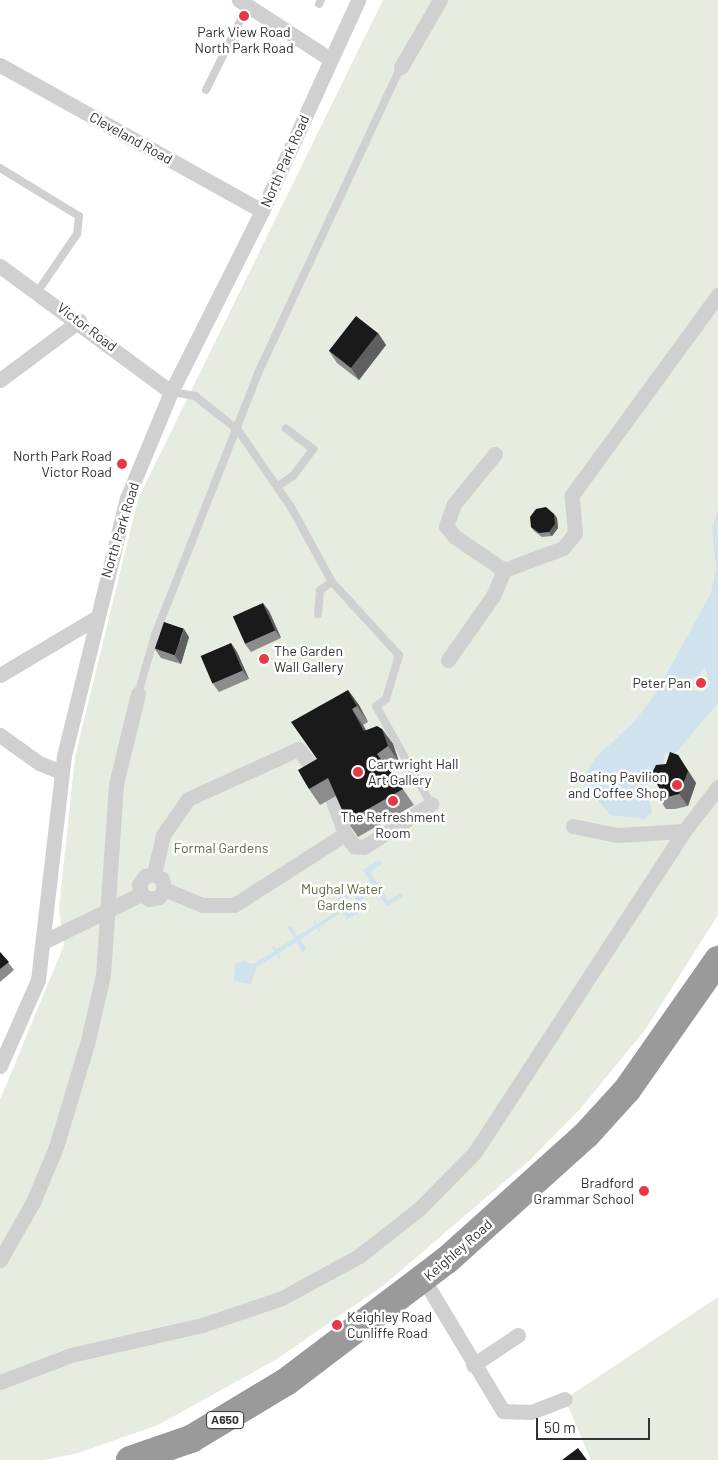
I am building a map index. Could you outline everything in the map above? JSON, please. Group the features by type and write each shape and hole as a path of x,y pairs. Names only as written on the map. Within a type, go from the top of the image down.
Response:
{"highway":[{"name":"Keighley Road","path":"130,1460 165,1456 286,1382 424,1280 586,1135 656,1053 718,960"}],"street":[{"name":"North Park Road","path":"0,1066 38,980 45,941 61,772 96,618 127,498 171,392 262,211 358,0"},
{"path":"401,67 440,0"},
{"path":"244,3 330,59"},
{"name":"Cleveland Road","path":"0,64 262,211"},
{"name":"Victor Road","path":"0,266 79,321 171,392"},
{"path":"448,660 493,596 504,570 563,548 575,533 572,495 718,295"},
{"path":"0,380 79,321"},
{"path":"494,454 454,504 446,526 455,537 504,570"},
{"path":"0,675 96,618"},
{"path":"0,1260 33,1202 56,1147 103,975 116,784 138,694"},
{"path":"0,735 39,763 61,772"},
{"path":"154,874 163,835 183,802 298,749 322,779"},
{"path":"0,1382 71,1355 202,1325 282,1298 359,1256 419,1209 475,1152 684,831 718,788"},
{"path":"332,798 345,834 354,846 364,847 431,804"},
{"path":"573,826 617,835 684,831"},
{"path":"164,889 202,905 234,905 345,834"},
{"path":"141,894 141,880 154,874"},
{"path":"154,874 162,880 164,889"},
{"path":"45,941 141,894 154,899 164,889"},
{"path":"424,1280 473,1365 503,1411 531,1412 565,1399"},
{"path":"473,1365 518,1335"}],"lane":[{"path":"206,90 244,3"},
{"path":"138,694 155,635 238,430 258,373 401,67"},
{"path":"0,168 79,216 78,234 38,291"},
{"path":"171,392 194,396 238,430 278,486 332,582 399,655 386,699 376,706 431,804"},
{"path":"278,486 293,476 313,449 286,429"},
{"path":"318,614 320,590 332,582"}],"green space":[{"path":"383,0 718,0 718,915 645,1030 580,1109 531,1159 384,1285 277,1359 158,1425 78,1453 44,1460 0,1460 0,1100 64,945 59,908 75,757 138,499"},
{"path":"718,1297 718,1460 591,1460 565,1399"}],"water":[{"path":"718,509 718,703 675,754 665,753 662,769 651,776 647,789 652,813 645,819 610,815 586,787 585,775 595,758 635,721 656,693 711,593 716,569 712,528","holes":["705,667 710,683 703,692 690,690 689,680 699,676"]},
{"path":"379,860 382,864 370,872 388,901 401,893 403,896 387,907 376,890 361,900 366,908 347,920 342,912 319,927 321,935 317,928 300,940 307,949 303,952 297,942 279,953 281,961 277,954 256,968 251,984 234,981 235,964 244,961 253,964 275,951 270,945 277,949 295,938 288,928 291,926 297,936 315,925 314,917 317,924 340,909 335,901 354,890 359,897 374,887 363,870","holes":["353,895 360,906 348,914 341,903"]}],"building":[{"path":"356,316 378,333 351,368 329,351"},
{"path":"546,507 554,514 555,524 549,532 539,533 531,527 530,517 536,509"},
{"path":"263,603 275,630 245,644 233,616"},
{"path":"164,622 184,629 175,655 155,648"},
{"path":"231,643 243,671 212,684 201,656"},
{"name":"Cartwright Hall Art Gallery","path":"348,690 357,706 352,709 364,731 377,726 382,729 388,746 377,754 403,789 347,821 328,778 309,789 303,779 298,770 317,759 291,722"},
{"path":"670,752 678,755 688,771 679,794 658,797 660,789 651,775 656,765 666,764"},
{"path":"0,952 9,962 0,969"},
{"path":"578,1448 587,1460 562,1460"}],"place":[{"name":"Park View Road North Park Road","path":"244,16"},
{"name":"North Park Road Victor Road","path":"122,464"},
{"name":"The Garden Wall Gallery","path":"264,659"},
{"name":"Peter Pan","path":"701,683"},
{"name":"Cartwright Hall Art Gallery","path":"358,772"},
{"name":"Boating Pavilion and Coffee Shop","path":"677,785"},
{"name":"The Refreshment Room","path":"393,801"},
{"name":"Bradford Grammar School","path":"644,1191"},
{"name":"Keighley Road Cunliffe Road","path":"337,1325"}],"park label":[{"name":"Formal Gardens","path":"221,848"},
{"name":"Mughal Water Gardens","path":"342,898"}]}
